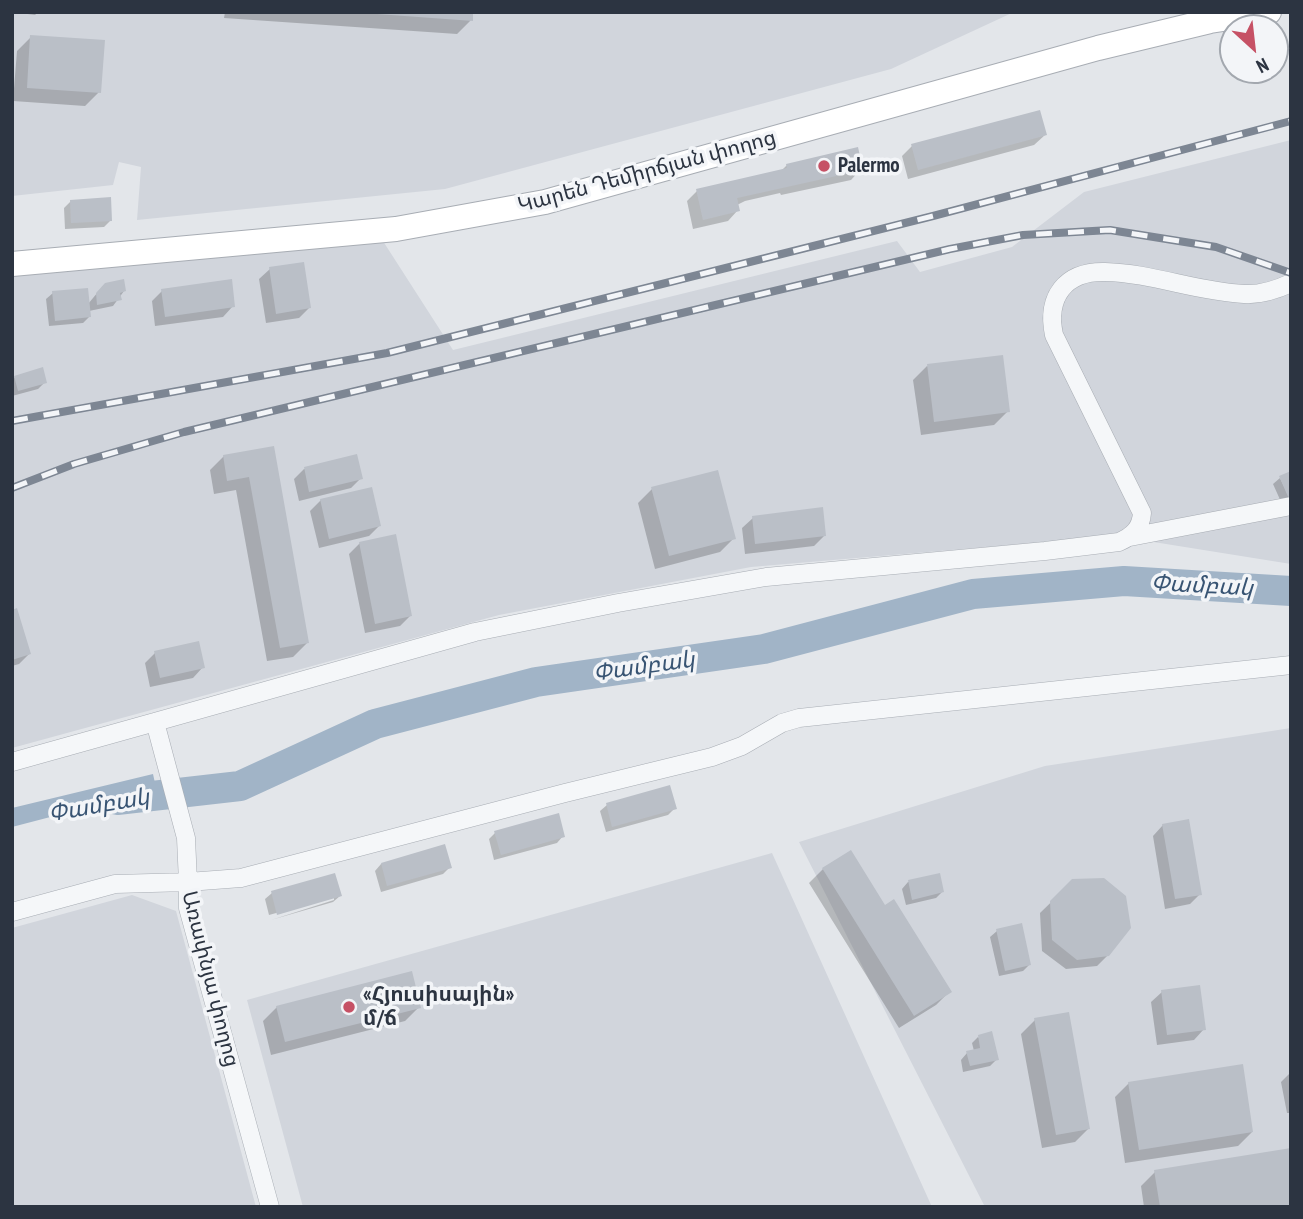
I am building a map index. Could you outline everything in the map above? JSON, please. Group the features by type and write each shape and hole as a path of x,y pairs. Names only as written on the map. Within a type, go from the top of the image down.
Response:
{"main road":[{"name":"Կարեն Դեմիրճյան փողոց","path":"12,264 396,229 545,202 1098,48 1210,21 1269,12"}],"street":[{"path":"1130,537 1142,521 1142,513 1054,335 1051,321 1055,296 1062,287 1076,279 1103,272 1243,294 1274,290 1291,283"},
{"path":"12,762 475,632 618,603 766,576 1098,546 1130,537 1291,506"},
{"path":"155,722 186,838 188,882 241,878 712,757 742,746 782,723 799,718 1291,665"},
{"name":"Առափնյա փողոց","path":"12,912 116,884 188,882 188,908 270,1207"}],"shaded area":[{"path":"12,12 1014,12 891,69 445,189 137,220 141,167 119,162 113,185 12,196"},
{"path":"1291,140 1291,564 1116,536 751,567 499,615 12,748 12,271 381,238 453,350 897,241 920,272 1012,247 1084,192"},
{"path":"1291,728 1291,1207 985,1207 799,842 1045,766"},
{"path":"772,853 932,1207 303,1207 247,1000"},
{"path":"132,895 176,911 256,1207 12,1207 12,928"}],"water":[{"path":"153,774 160,806 58,815 12,827 12,808"}],"building":[{"path":"473,12 473,21 377,14"},
{"path":"30,35 105,40 101,93 27,88"},
{"path":"1040,110 1047,135 918,170 911,144"},
{"path":"858,147 863,170 737,198 740,211 703,220 696,189 787,168 786,164"},
{"path":"111,197 112,221 71,223 70,200"},
{"path":"304,262 311,308 276,314 269,267"},
{"path":"124,279 126,291 120,293 122,300 97,305 96,293 105,283"},
{"path":"232,279 235,307 165,317 161,289"},
{"path":"88,288 91,317 55,321 52,291"},
{"path":"1003,355 1010,412 934,422 927,364"},
{"path":"43,367 47,383 18,391 14,376"},
{"path":"274,446 309,643 280,648 249,477 227,481 223,455"},
{"path":"357,454 363,479 309,492 304,467"},
{"path":"718,470 736,539 669,556 651,487"},
{"path":"1291,471 1291,498 1289,499 1279,476"},
{"path":"372,487 381,526 329,539 320,499"},
{"path":"823,507 826,536 755,544 752,516"},
{"path":"396,534 412,616 375,624 359,542"},
{"path":"17,608 31,654 12,660 12,610"},
{"path":"199,641 205,668 160,678 154,651"},
{"path":"670,785 677,809 612,827 606,803"},
{"path":"559,813 565,837 501,855 494,831"},
{"path":"1189,819 1202,895 1175,899 1162,824"},
{"path":"445,844 452,868 387,886 381,863"},
{"path":"851,850 885,905 894,899 952,992 914,1016 822,868"},
{"path":"335,873 342,896 277,915 271,891"},
{"path":"940,873 944,892 912,900 908,880"},
{"path":"1104,878 1126,896 1131,928 1109,956 1077,960 1052,940 1050,901 1072,879"},
{"path":"1022,923 1031,965 1005,971 996,929"},
{"name":"«Հյուսիսային» մ/ճ","path":"412,971 421,1008 285,1042 276,1006"},
{"path":"1200,985 1206,1030 1167,1035 1161,990"},
{"path":"1069,1012 1090,1129 1056,1135 1034,1018"},
{"path":"992,1031 999,1060 970,1066 966,1051 980,1048 978,1035"},
{"path":"1243,1064 1253,1132 1139,1150 1128,1082"},
{"path":"1291,1148 1291,1207 1160,1207 1154,1170"}],"waterway":[{"name":"Փամբակ","path":"117,800 240,786 375,724 536,682 764,649 973,594 1124,581 1291,591"}],"railway":[{"path":"12,421 387,353 933,216 1291,121"},
{"path":"12,488 74,464 184,432 950,249 1023,235 1110,230 1216,247 1291,273"}],"place":[{"name":"Palermo","path":"824,166"},
{"name":"«Հյուսիսային» մ/ճ","path":"349,1007"}]}
